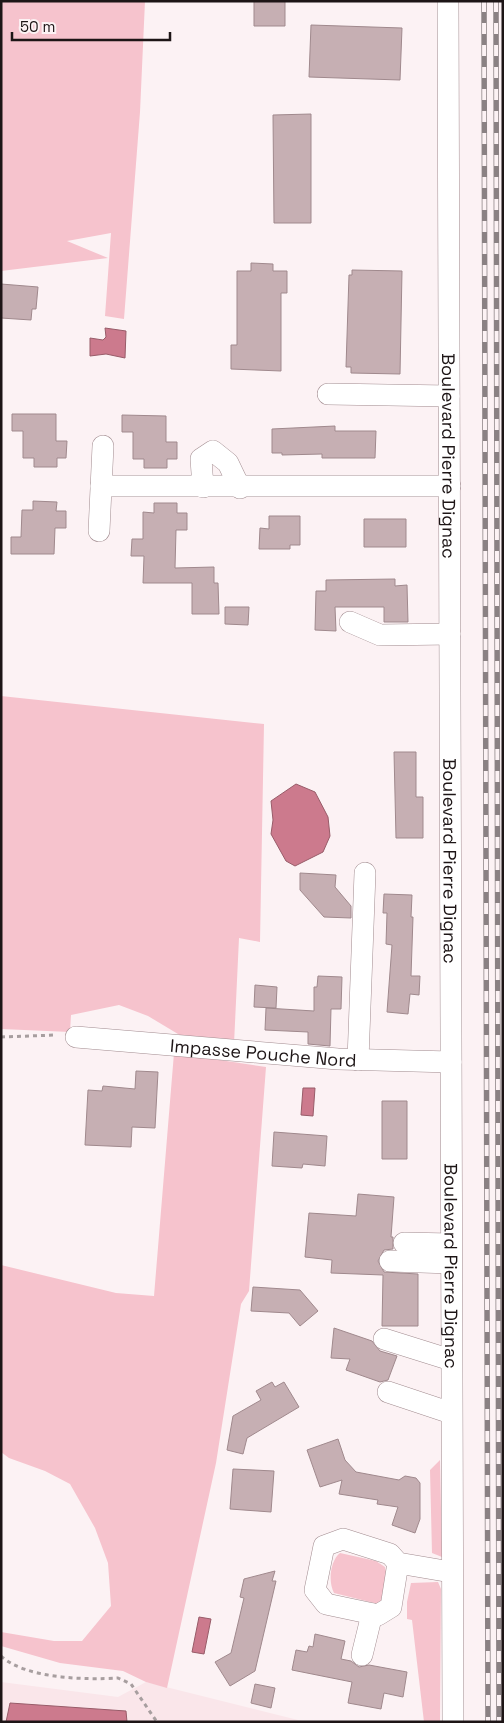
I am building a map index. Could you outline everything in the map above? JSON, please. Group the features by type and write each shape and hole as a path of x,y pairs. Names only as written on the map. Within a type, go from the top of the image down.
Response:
{"street":[{"name":"Boulevard Pierre Dignac","path":"448,1 451,1572 453,1722"},
{"path":"328,394 449,396"},
{"path":"99,531 103,446"},
{"path":"202,487 201,458 213,451 228,463 240,488"},
{"path":"101,486 240,488 450,486"},
{"path":"350,622 380,635 450,634"},
{"path":"358,1060 365,873"},
{"name":"Impasse Pouche Nord","path":"76,1036 358,1060 451,1062"},
{"path":"404,1242 451,1254"},
{"path":"390,1261 451,1254"},
{"path":"384,1339 451,1360"},
{"path":"388,1392 451,1414"},
{"path":"398,1563 391,1607 378,1615 326,1604 315,1590 324,1546 343,1539 390,1554 398,1563 451,1572"},
{"path":"362,1654 372,1614"}],"path":[{"path":"1,1037 76,1036"},
{"path":"1,1656 9,1664 72,1678 118,1678 125,1680 130,1684 157,1722"}],"shaded area":[{"path":"1,1 145,1 140,112 124,319 105,316 111,233 67,241 108,258 1,271"},
{"path":"105,328 126,331 125,358 106,354 90,356 90,338 103,340 106,337"},
{"path":"1,696 264,724 260,942 239,938 234,1044 183,1037 148,1016 119,1005 71,1015 70,1032 1,1029"},
{"path":"296,784 315,792 328,817 330,836 323,852 295,866 286,861 271,834 273,820 271,801"},
{"path":"174,1053 266,1067 249,1291 241,1304 216,1463 167,1688 146,1682 123,1671 60,1663 1,1646 1,1632 54,1641 82,1641 111,1606 108,1563 95,1528 70,1484 45,1471 9,1458 1,1452 1,1265 116,1293 154,1296"},
{"path":"303,1088 315,1088 313,1116 301,1115"},
{"path":"440,1460 442,1557 432,1553 430,1470"},
{"path":"340,1553 376,1561 385,1567 388,1581 382,1605 334,1593 331,1583 331,1572 334,1561"},
{"path":"438,1582 441,1589 440,1722 424,1722 412,1620 407,1619 407,1602 411,1583"},
{"path":"199,1617 211,1619 204,1654 192,1652"},
{"path":"1,1682 118,1697 146,1682 306,1722 1,1722"},
{"path":"10,1703 126,1711 127,1722 6,1722"}],"building":[{"path":"254,1 285,1 285,26 254,26"},
{"path":"311,25 402,28 400,80 309,77"},
{"path":"311,114 311,223 274,223 273,115"},
{"path":"251,263 273,264 273,271 287,271 287,293 281,293 281,371 231,369 231,345 237,345 237,271 251,271"},
{"path":"352,270 402,271 400,374 351,373 351,367 346,367 349,275 352,275"},
{"path":"1,284 38,287 36,309 32,309 31,320 1,318"},
{"path":"12,414 56,414 56,441 67,441 66,458 57,458 57,467 34,467 34,458 23,458 23,431 12,431"},
{"path":"122,415 166,416 166,442 177,442 177,459 167,459 167,468 144,468 144,459 133,459 133,432 122,432"},
{"path":"335,426 335,431 376,431 375,458 322,458 322,454 282,455 282,453 272,453 272,429"},
{"path":"33,501 57,502 56,511 66,511 66,528 55,528 54,554 11,554 11,537 21,537 22,510 33,510"},
{"path":"154,503 177,503 177,513 187,513 187,530 176,530 175,568 214,567 214,583 218,583 219,614 192,614 192,583 143,583 144,556 131,556 132,539 143,539 143,512 154,513"},
{"path":"269,516 300,516 300,545 290,545 290,549 259,549 260,528 269,529"},
{"path":"364,519 406,519 406,547 364,547"},
{"path":"395,579 395,586 407,585 408,622 384,622 384,607 335,607 336,631 315,630 316,591 326,591 326,580"},
{"path":"225,607 249,607 248,625 225,624"},
{"path":"394,752 416,752 416,797 423,797 423,838 396,838"},
{"path":"300,873 336,875 335,887 351,906 351,918 324,917 300,890"},
{"path":"384,894 412,895 411,976 420,976 419,995 410,994 408,1014 387,1012 392,945 386,944 387,913 383,913"},
{"path":"318,976 342,977 341,1009 331,1009 330,1046 308,1044 308,1032 265,1030 266,1008 314,1011 314,987 317,987"},
{"path":"255,985 277,987 276,1008 254,1007"},
{"path":"136,1071 158,1072 155,1128 132,1127 131,1147 85,1145 88,1090 102,1091 103,1086 135,1089"},
{"path":"382,1101 407,1101 407,1159 382,1159"},
{"path":"274,1132 327,1136 325,1166 303,1164 302,1168 272,1166"},
{"path":"358,1194 394,1197 391,1237 393,1237 393,1249 384,1250 378,1261 384,1272 418,1274 418,1326 382,1326 383,1275 331,1273 332,1260 305,1257 309,1213 356,1216"},
{"path":"253,1287 300,1290 318,1311 300,1326 289,1313 251,1311"},
{"path":"334,1328 372,1341 380,1351 397,1356 388,1380 380,1382 346,1370 350,1359 331,1358"},
{"path":"272,1382 275,1387 284,1382 299,1407 247,1438 243,1454 227,1450 233,1416 261,1400 256,1391"},
{"path":"338,1439 345,1460 356,1472 399,1480 405,1476 416,1478 420,1483 420,1519 415,1533 392,1525 398,1507 377,1504 378,1500 339,1494 342,1480 320,1487 307,1450"},
{"path":"233,1469 274,1471 271,1512 230,1509"},
{"path":"275,1571 272,1581 276,1581 255,1671 230,1686 215,1662 231,1653 244,1598 240,1597 244,1579"},
{"path":"315,1634 345,1641 341,1659 351,1661 359,1667 369,1665 407,1672 403,1697 384,1693 381,1709 348,1703 352,1682 292,1670 296,1650 307,1652 309,1646 313,1647"},
{"path":"255,1684 275,1688 271,1708 251,1703"}],"railway":[{"path":"484,1 488,1722"},
{"path":"496,1 499,1722"}]}
